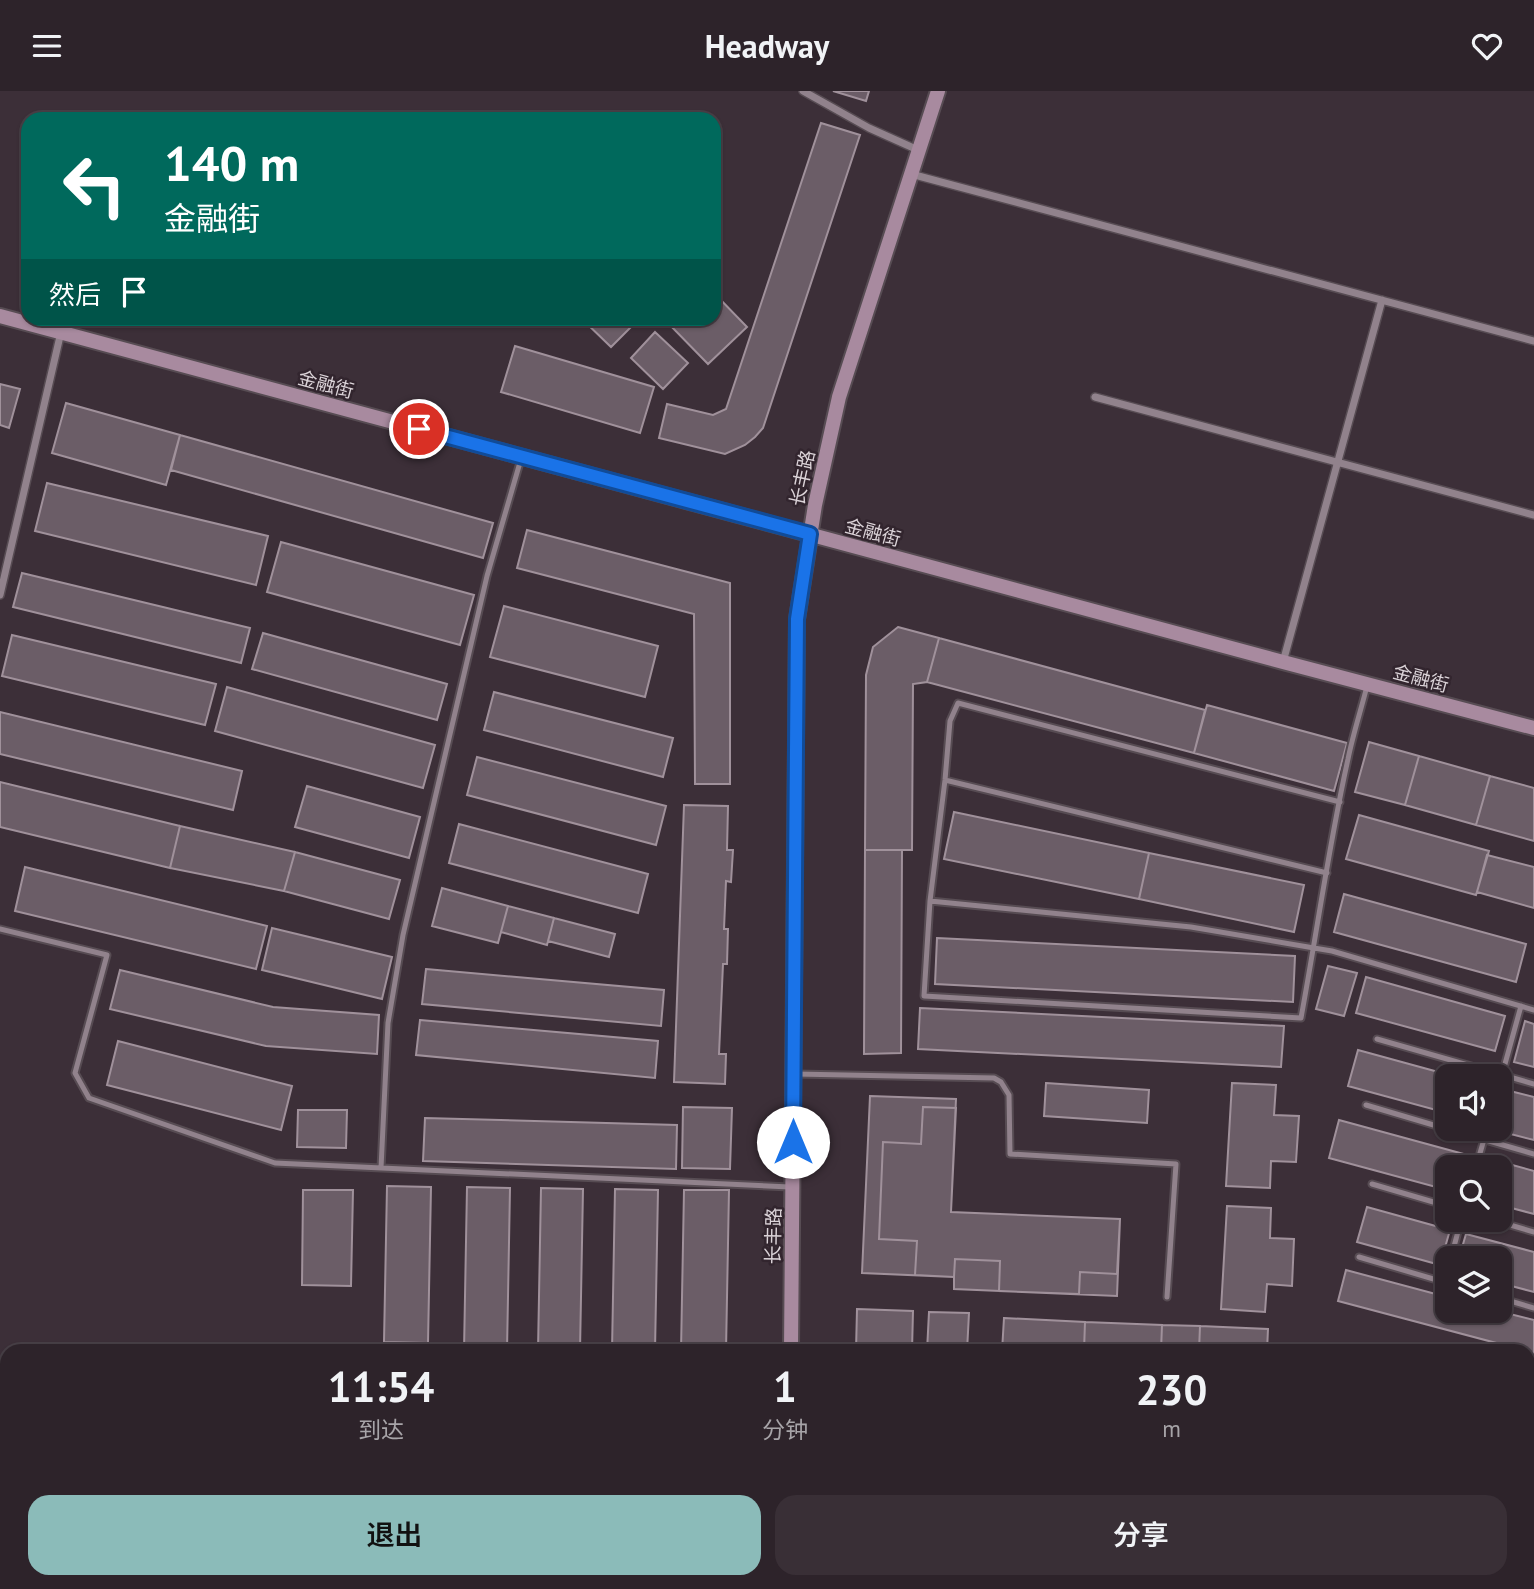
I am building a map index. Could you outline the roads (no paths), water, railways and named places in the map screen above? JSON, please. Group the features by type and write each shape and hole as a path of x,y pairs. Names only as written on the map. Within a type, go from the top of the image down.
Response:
{"street":[{"path":"803,91 869,128 918,150"},
{"name":"长丰路","path":"791,1344 797,619 810,534 839,397 937,91"},
{"path":"911,174 1534,341"},
{"path":"1283,662 1382,300"},
{"name":"金融街","path":"0,316 21,322"},
{"name":"金融街","path":"36,326 1534,728"},
{"path":"0,595 61,333"},
{"path":"1095,397 1534,515"}],"lane":[{"path":"381,1168 388,1023 402,935 487,576 522,457"},
{"path":"1340,802 958,703 950,721 930,901 924,996 1301,1018 1314,948 1327,873 1340,802 1348,757 1367,684"},
{"path":"945,780 1327,873"},
{"path":"930,901 1191,927 1332,951 1534,1010"},
{"path":"0,929 107,955 75,1073 89,1098 275,1163 793,1187"},
{"path":"1505,1064 1521,1006"},
{"path":"1377,1039 1456,1064"},
{"path":"793,1073 994,1078 1001,1082 1009,1094 1010,1154 1176,1164 1167,1297"},
{"path":"1512,1080 1534,1084"},
{"path":"1366,1105 1435,1125"},
{"path":"1491,1141 1534,1154"},
{"path":"1372,1184 1435,1202"},
{"path":"1512,1226 1534,1232"},
{"path":"1359,1257 1435,1280"},
{"path":"1512,1302 1534,1308"}]}
